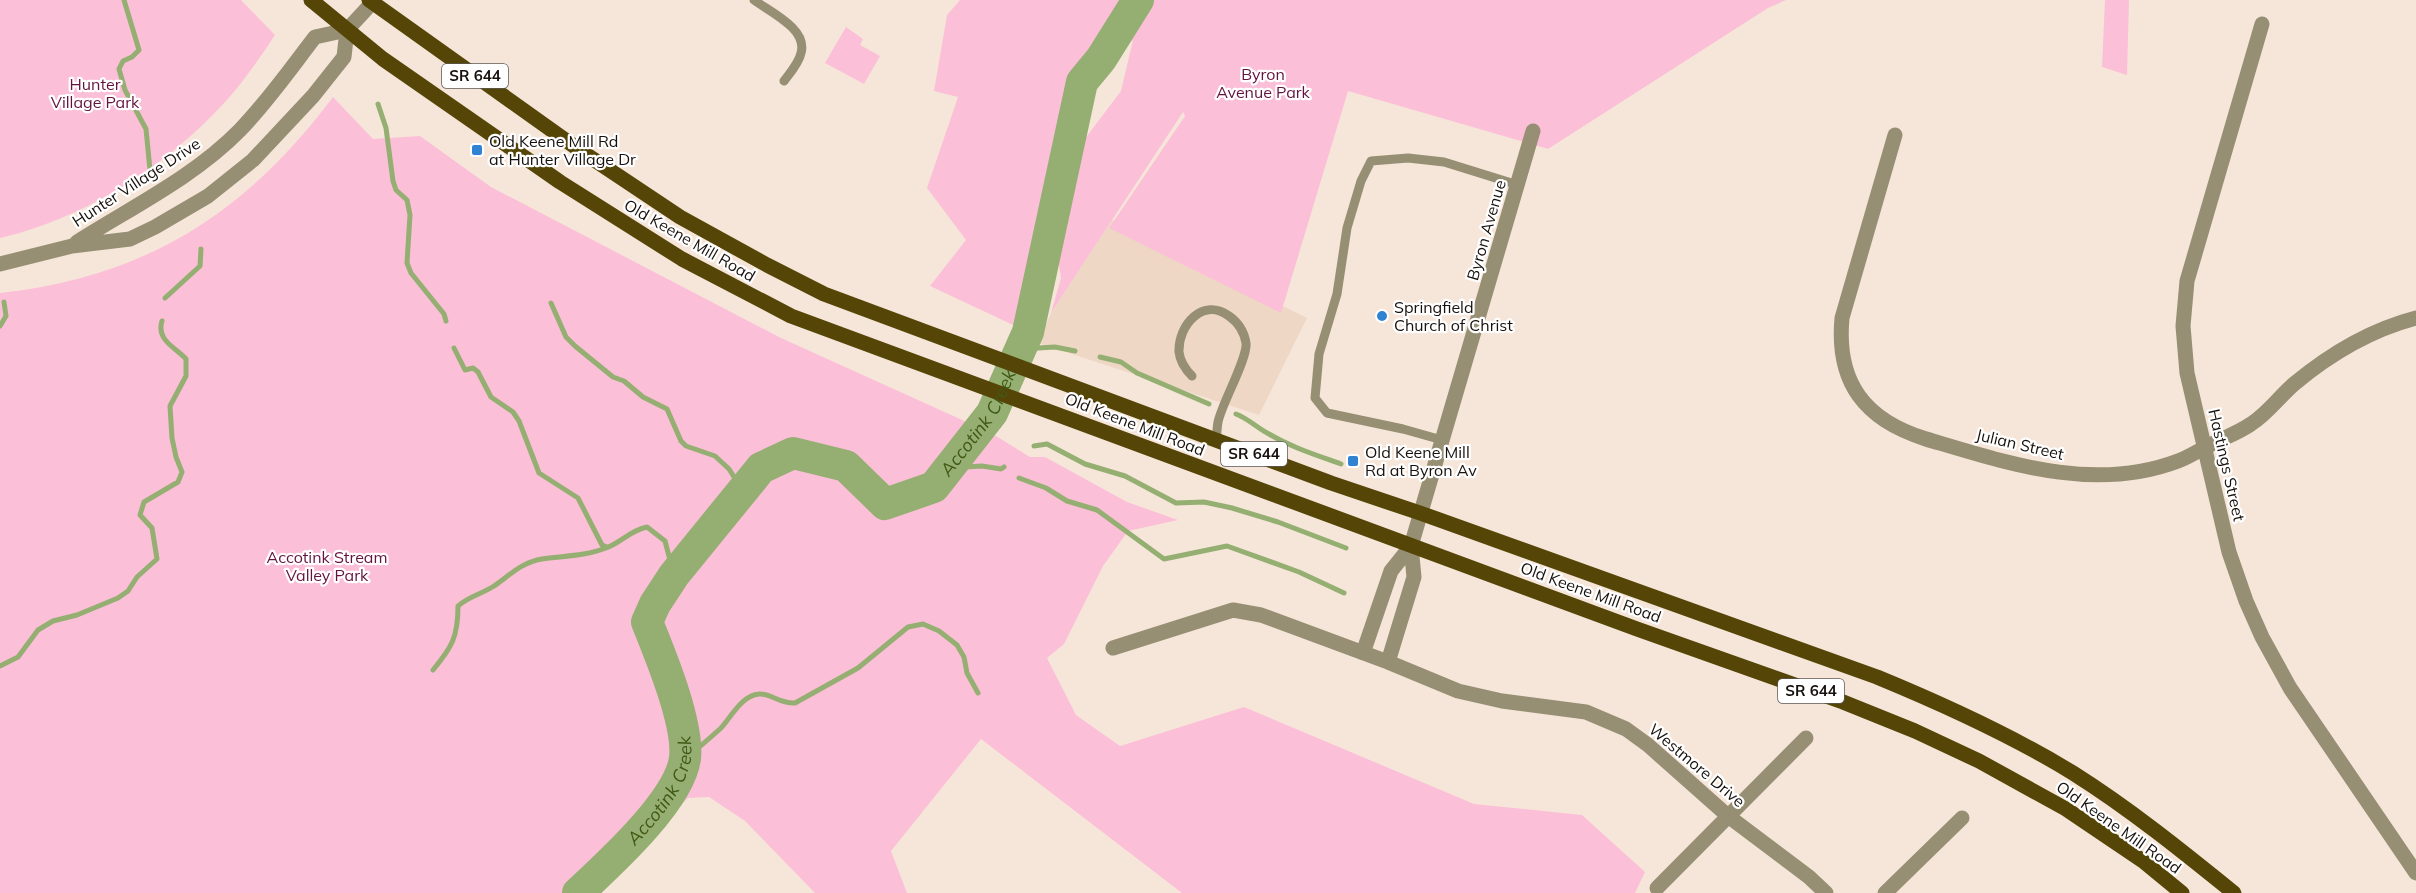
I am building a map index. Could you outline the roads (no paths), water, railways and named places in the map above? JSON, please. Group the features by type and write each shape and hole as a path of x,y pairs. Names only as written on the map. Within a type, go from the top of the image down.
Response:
{"main road":[{"name":"Old Keene Mill Road","path":"311,0 383,59 560,182 703,271 791,316 1411,546 1843,702 1915,731 1979,761 2066,809 2144,861 2182,893"},
{"name":"Old Keene Mill Road","path":"372,1 578,149 699,229 824,294 1331,483 1877,677 1988,725 2074,774 2155,830 2234,893"}],"street":[{"path":"347,30 372,1"},
{"name":"Hastings Street","path":"2262,24 2187,281 2182,326 2185,357 2229,552 2246,602 2290,688 2416,873"},
{"name":"Hunter Village Drive","path":"0,264 72,246 130,239 155,228 208,196 253,160 313,96 344,57 347,30 315,36 282,81 239,130 210,156 151,197 72,246"},
{"name":"Byron Avenue","path":"1411,546 1533,130"},
{"name":"Julian Street","path":"1895,135 1842,318 1840,340 1843,361 1850,381 1869,409 1885,422 1921,437 1991,458 2063,474 2099,475 2140,472 2179,461 2251,424 2292,386 2340,350 2370,333 2416,318"},
{"path":"1363,653 1391,571 1411,546"},
{"path":"1388,662 1414,577 1411,546"},
{"name":"Westmore Drive","path":"1113,648 1233,610 1261,615 1388,662 1458,692 1502,701 1586,712 1626,729 1648,745 1728,816 1809,877 1826,893"},
{"path":"1657,888 1806,738"},
{"path":"1885,893 1962,818"}],"lane":[{"path":"754,0 795,30 802,43 801,55 784,81"},
{"path":"1442,440 1327,413 1315,398 1319,354 1337,294 1347,228 1361,181 1371,161 1408,158 1444,162 1518,185"},
{"path":"1192,376 1185,368 1179,354 1181,337 1187,322 1199,312 1211,310 1227,314 1240,326 1247,345 1218,421 1216,440"}],"waterway":[{"path":"124,0 139,50 132,57 123,61 119,69 125,90 146,129 150,170"},
{"name":"Accotink Creek","path":"578,893 607,866 657,812 671,793 680,775 685,758 683,727 672,689 647,622 655,604 674,575 761,468 793,453 846,466 885,504 934,487 992,413 1028,332 1082,82 1101,59 1138,0"},
{"path":"378,104 386,128 393,181 396,190 407,200 410,215 407,263 411,273 444,314 446,321"},
{"path":"165,298 200,266 201,249"},
{"path":"0,326 6,316 4,302"},
{"path":"551,303 566,337 575,346 613,377 624,381 643,397 667,409 681,441 686,446 715,456 729,469 743,491"},
{"path":"0,666 18,657 38,630 53,621 77,615 118,598 128,591 137,577 157,559 152,528 140,515 144,502 178,482 182,472 172,438 170,406 186,376 186,359 164,338 161,328 162,321"},
{"path":"1021,349 1055,347 1075,351"},
{"path":"454,348 465,370 473,368 478,372 491,397 513,412 519,421 539,473 578,498 602,545 607,547"},
{"path":"1100,357 1121,362 1137,373 1209,404"},
{"path":"1236,414 1286,443 1341,464"},
{"path":"1034,446 1047,444 1085,464 1125,476 1176,503 1204,502 1232,508 1278,522 1346,548"},
{"path":"949,468 982,466 1001,469 1004,467"},
{"path":"1019,478 1046,488 1067,501 1097,510 1164,559 1227,546 1299,572 1344,593"},
{"path":"433,670 453,641 457,626 458,606 494,586 528,563 598,551 647,527 665,541 674,575"},
{"path":"685,759 721,728 747,698 763,694 795,703 858,668 908,627 923,624 939,631 957,645 964,657 967,673 978,693"}],"place":[{"name":"Old Keene Mill Rd at Hunter Village Dr","path":"477,150"},
{"name":"Springfield Church of Christ","path":"1382,316"},
{"name":"Old Keene Mill Rd at Byron Av","path":"1353,461"}],"park label":[{"name":"Byron Avenue Park","path":"1263,83"},
{"name":"Hunter Village Park","path":"95,93"},
{"name":"Accotink Stream Valley Park","path":"327,566"}]}
